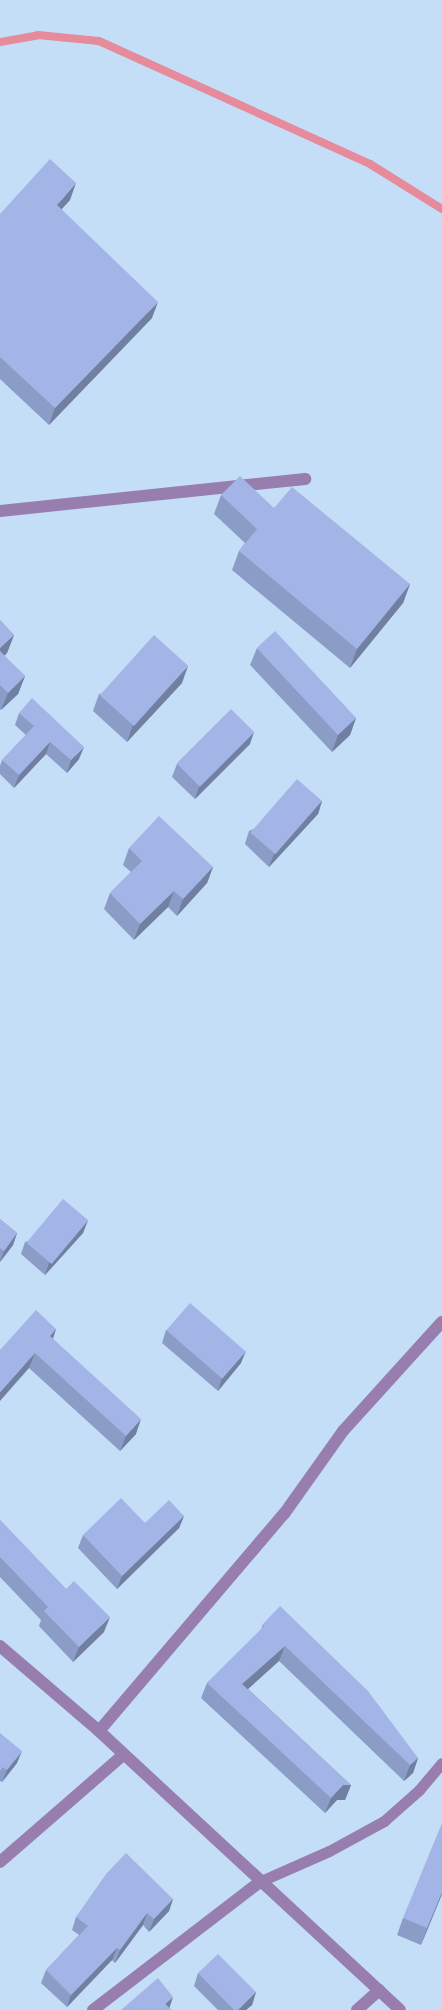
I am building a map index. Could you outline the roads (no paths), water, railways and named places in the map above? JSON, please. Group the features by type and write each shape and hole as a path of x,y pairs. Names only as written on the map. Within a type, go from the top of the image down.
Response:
{"street":[{"path":"0,511 305,480"},
{"path":"99,1731 284,1514 343,1431 442,1322"},
{"path":"1,1649 99,1731 400,2010"},
{"path":"0,1862 123,1755"},
{"path":"92,2010 260,1881"},
{"path":"357,2010 379,1990"}],"lane":[{"path":"260,1881 329,1850 384,1821 419,1790 442,1763"}],"waterway":[{"path":"0,42 38,35 99,41 370,164 442,209"}]}
